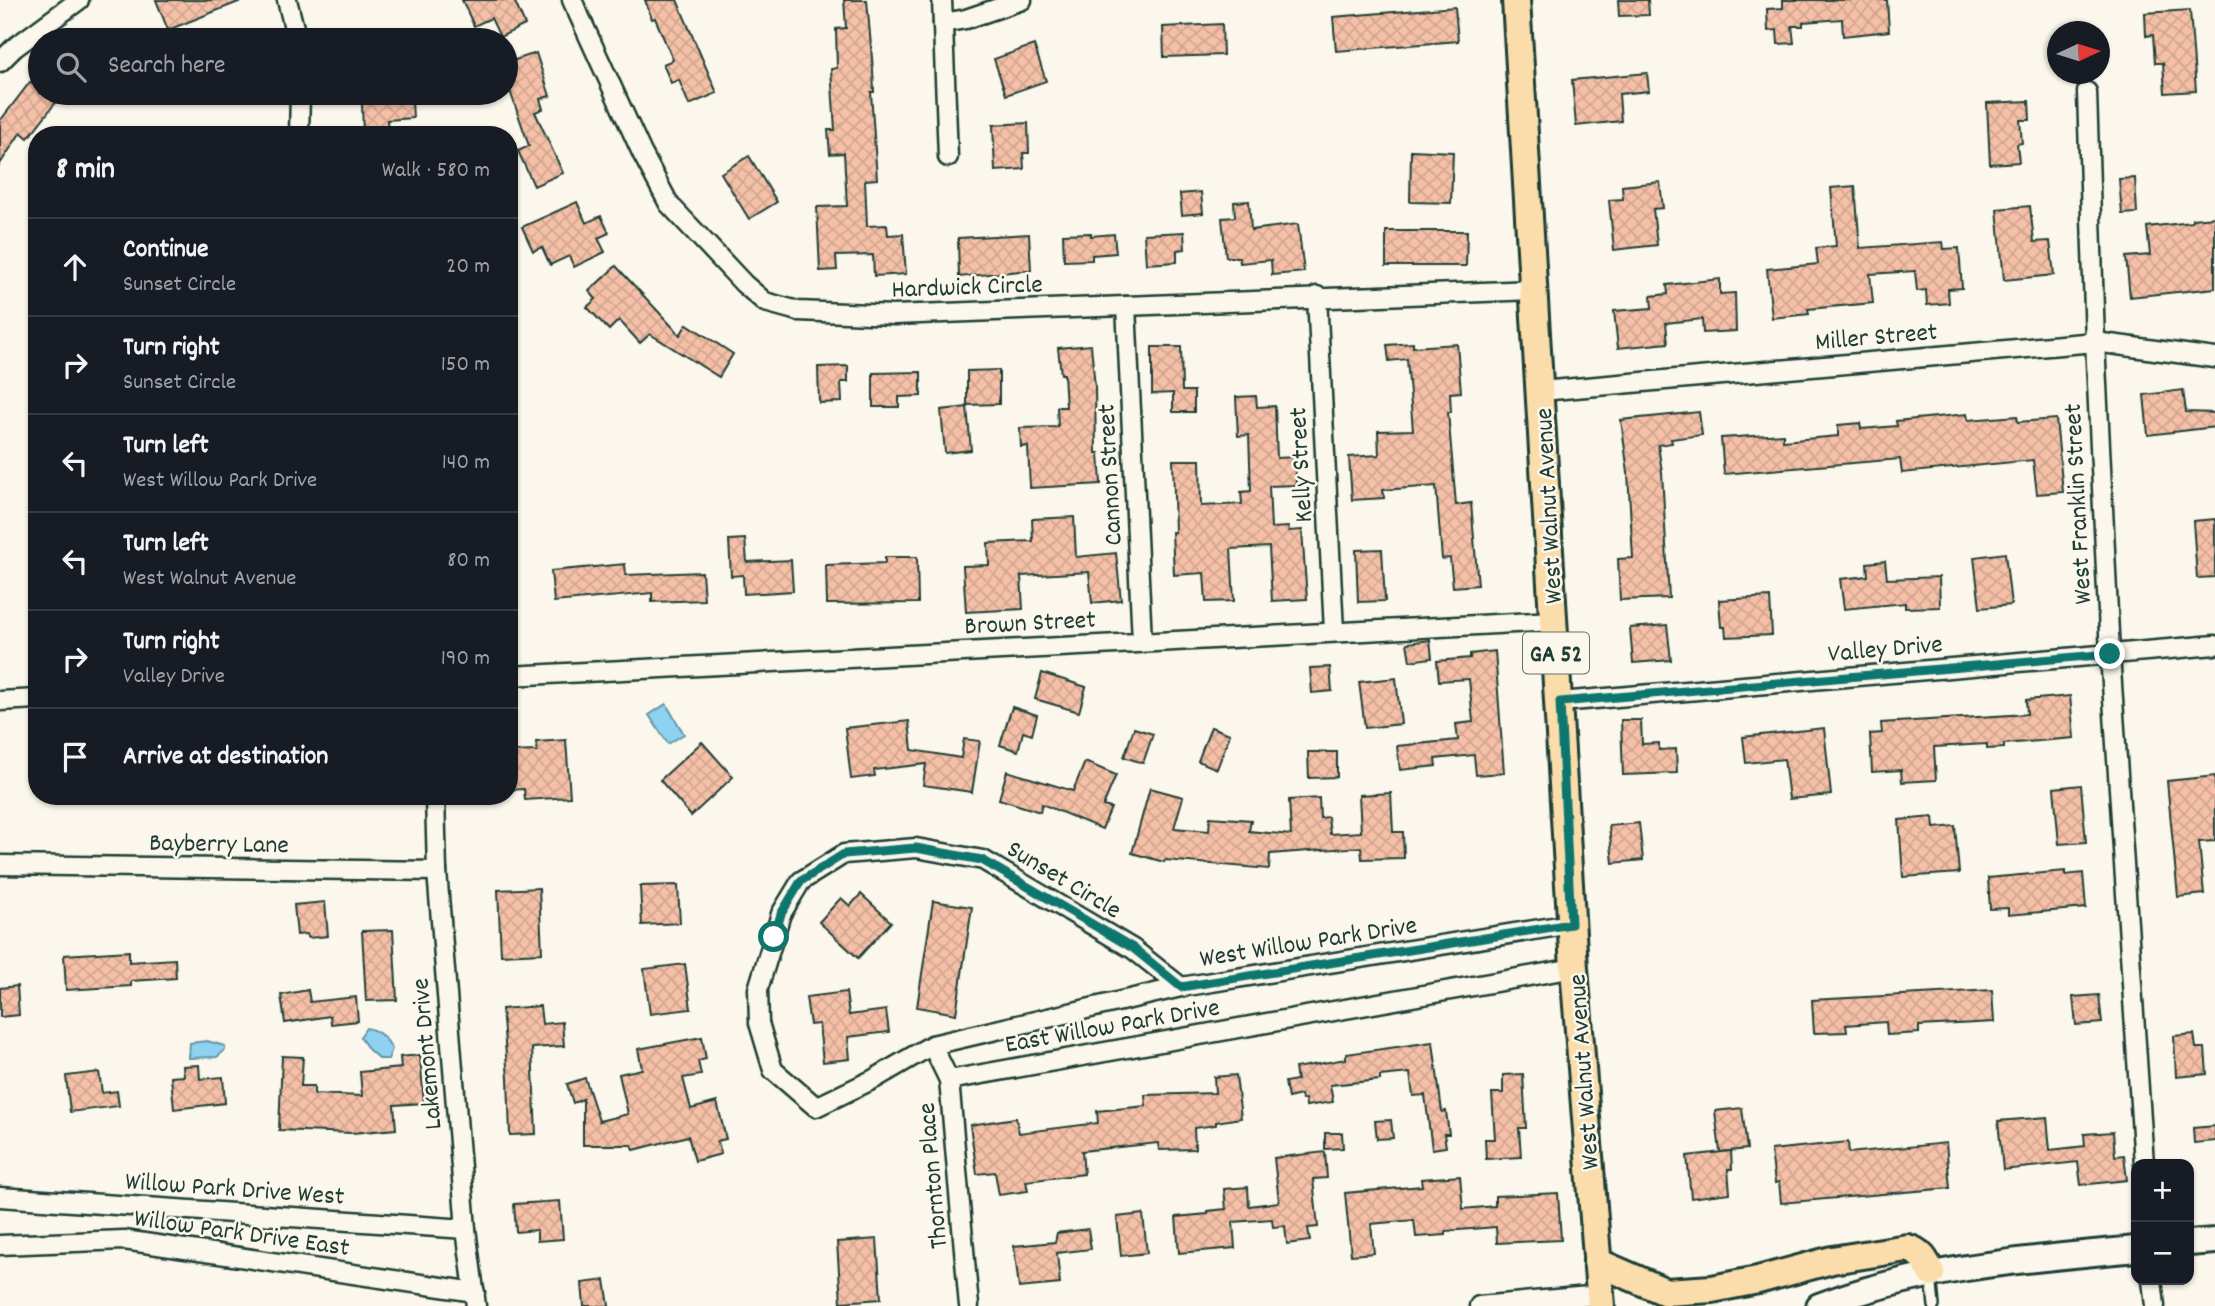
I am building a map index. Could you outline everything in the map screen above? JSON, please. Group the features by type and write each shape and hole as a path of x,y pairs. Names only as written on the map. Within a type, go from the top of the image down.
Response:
{"main road":[{"name":"West Walnut Avenue","path":"1516,0 1560,702 1571,924 1597,1262 1596,1302"},
{"path":"2194,1243 2215,1241"},
{"path":"1597,1262 1666,1292 1712,1289 1832,1260 1908,1248 1918,1252 1931,1273"},
{"path":"1819,1306 1871,1288 1931,1273 1992,1263 2131,1249"}],"street":[{"path":"41,28 79,0"},
{"path":"287,0 294,28"},
{"name":"Hardwick Circle","path":"572,0 642,153 669,204 744,285 765,302 798,311 894,315 1317,296 1534,290"},
{"path":"942,0 948,157"},
{"path":"943,23 966,19 1023,0"},
{"path":"0,62 28,38"},
{"name":"West Franklin Street","path":"2087,92 2095,342 2110,654 2144,1159"},
{"path":"299,126 300,105"},
{"name":"Kelly Street","path":"1317,296 1334,631"},
{"name":"Cannon Street","path":"1126,306 1142,641"},
{"name":"Miller Street","path":"1541,391 2095,342 2215,358"},
{"name":"Brown Street","path":"518,676 1554,621"},
{"name":"Valley Drive","path":"1560,702 2215,645"},
{"path":"0,701 28,699"},
{"name":"Lakemont Drive","path":"435,805 437,871 466,1229 475,1299"},
{"name":"Sunset Circle","path":"932,1045 874,1079 816,1107 772,1070 759,1023 758,989 781,914 801,881 844,854 916,848 982,860 1133,948 1181,987"},
{"name":"Bayberry Lane","path":"0,865 437,871"},
{"name":"West Willow Park Drive","path":"932,1045 1181,987 1571,924"},
{"name":"East Willow Park Drive","path":"949,1080 1574,968"},
{"name":"Thornton Place","path":"932,1045 949,1080 969,1306"},
{"name":"Willow Park Drive West","path":"0,1197 466,1229"},
{"name":"Willow Park Drive East","path":"0,1245 124,1240 475,1299"},
{"path":"2153,1285 2155,1306"},
{"path":"1479,1306 1596,1302"}],"lane":[{"path":"1931,1273 1934,1306"}],"water":[{"path":"666,704 684,734 668,744 649,715"},
{"path":"366,1028 378,1033 388,1042 392,1049 388,1059 379,1059 369,1050 360,1037"},
{"path":"207,1041 225,1046 225,1050 217,1057 189,1058 190,1043"}],"building":[{"path":"156,0 241,0 173,28 167,28"},
{"path":"462,0 514,0 525,25 518,28 496,28 491,18 474,26"},
{"path":"645,0 677,0 717,93 689,105 679,80 671,83 663,64 673,60"},
{"path":"844,0 867,0 877,179 865,180 867,226 887,225 888,235 903,234 906,274 874,276 873,255 836,256 837,270 820,271 817,207 847,206 844,153 830,154 828,130 835,130 831,69 837,68 836,29 846,28"},
{"path":"1618,0 1648,0 1649,15 1619,16"},
{"path":"1783,0 1887,0 1889,31 1843,36 1842,19 1803,22 1803,26 1792,26 1794,43 1778,44 1777,30 1768,31 1767,9 1783,8"},
{"path":"1455,7 1458,41 1336,51 1333,17"},
{"path":"2190,10 2196,91 2165,93 2163,63 2155,63 2153,35 2146,36 2145,13"},
{"path":"1222,24 1223,55 1164,57 1163,27"},
{"path":"1034,45 1046,81 1006,95 994,59"},
{"path":"536,53 550,96 540,99 543,109 535,112 563,173 534,186 518,151 529,146 515,105 518,105 518,59"},
{"path":"1647,73 1649,91 1619,94 1621,121 1576,126 1572,80"},
{"path":"28,85 28,105 54,105 37,126 28,126 28,138 21,132 0,164 0,121"},
{"path":"2029,101 2030,120 2020,120 2022,143 2017,144 2019,162 1990,164 1987,103"},
{"path":"362,105 412,105 413,118 387,120 387,126 363,126"},
{"path":"1028,123 1029,153 1023,153 1024,169 995,171 993,125"},
{"path":"1411,150 1453,152 1451,203 1410,202"},
{"path":"749,156 777,202 749,219 721,173"},
{"path":"2135,178 2137,213 2122,214 2119,179"},
{"path":"1660,182 1663,208 1653,209 1657,245 1614,250 1609,200 1623,199 1622,186"},
{"path":"1855,186 1860,248 1943,242 1944,249 1959,248 1962,288 1948,289 1949,303 1927,305 1926,290 1917,291 1915,271 1870,274 1873,303 1808,309 1809,314 1772,318 1767,269 1818,264 1816,248 1836,246 1831,188"},
{"path":"1201,192 1203,213 1182,215 1180,194"},
{"path":"1249,201 1251,230 1298,224 1304,272 1272,275 1271,260 1240,263 1239,257 1226,257 1222,218 1235,217 1234,202"},
{"path":"577,202 586,223 601,216 609,233 598,238 605,252 574,267 569,256 550,265 542,247 533,251 522,227"},
{"path":"2030,206 2034,242 2050,241 2054,275 2004,280 1997,209"},
{"path":"2215,217 2215,288 2130,297 2126,257 2150,255 2147,227"},
{"path":"1386,231 1467,231 1466,266 1386,266"},
{"path":"1184,232 1185,249 1177,250 1177,262 1146,264 1144,234"},
{"path":"1091,233 1091,236 1114,234 1116,253 1092,255 1092,260 1064,261 1063,234"},
{"path":"1029,234 1031,270 959,277 958,238"},
{"path":"616,266 680,335 687,324 733,354 719,377 650,334 640,343 619,320 609,330 587,307 596,299 589,291"},
{"path":"1720,279 1720,294 1735,293 1736,331 1703,333 1702,319 1666,323 1668,343 1618,348 1614,311 1652,308 1651,296 1668,294 1667,285"},
{"path":"1413,343 1413,347 1457,344 1461,392 1450,393 1451,412 1448,412 1456,505 1471,503 1478,585 1453,587 1450,558 1442,559 1436,486 1383,490 1384,498 1352,500 1349,457 1379,455 1378,431 1413,430 1407,359 1389,361 1387,345"},
{"path":"1091,345 1096,453 1099,453 1101,484 1030,488 1028,446 1021,447 1020,428 1058,427 1057,407 1066,407 1064,374 1061,374 1058,348"},
{"path":"1152,347 1181,347 1182,391 1194,391 1194,412 1173,412 1173,393 1152,394"},
{"path":"848,366 848,382 841,382 842,402 819,403 818,367"},
{"path":"999,370 999,404 967,405 967,371"},
{"path":"921,372 921,396 899,397 899,407 873,407 873,373"},
{"path":"2183,390 2186,412 2215,413 2215,427 2148,435 2144,395"},
{"path":"1256,396 1257,407 1275,406 1277,458 1295,457 1296,485 1269,486 1271,528 1302,530 1307,599 1272,601 1269,547 1231,549 1234,601 1206,602 1204,573 1174,575 1173,460 1200,460 1201,506 1242,504 1241,492 1251,491 1249,435 1238,436 1236,397"},
{"path":"967,407 971,450 945,453 941,410"},
{"path":"1699,412 1702,435 1671,439 1672,443 1658,445 1669,598 1620,600 1618,559 1633,558 1628,473 1621,420"},
{"path":"1967,414 1968,420 2017,416 2018,422 2056,419 2063,492 2037,494 2033,460 1902,473 1900,459 1724,474 1721,438 1783,434 1783,441 1838,436 1838,425 1860,423 1861,429 1897,426 1896,421"},
{"path":"1074,517 1076,557 1116,553 1121,600 1092,603 1089,572 1021,576 1023,609 966,612 963,566 989,565 988,543 1033,541 1032,519"},
{"path":"2215,519 2215,577 2197,578 2193,521"},
{"path":"745,539 747,562 791,560 793,591 744,594 743,575 731,576 729,540"},
{"path":"1382,549 1385,601 1358,602 1356,550"},
{"path":"2005,553 2011,605 1980,608 1974,557"},
{"path":"885,557 917,557 918,603 827,604 826,565 885,563"},
{"path":"1885,561 1887,579 1939,577 1940,607 1905,608 1905,603 1844,609 1840,579 1868,576 1867,563"},
{"path":"625,564 626,575 702,572 704,600 652,602 652,593 554,602 551,571"},
{"path":"1770,597 1772,635 1726,637 1725,627 1721,627 1719,600"},
{"path":"1667,625 1671,660 1633,663 1630,628"},
{"path":"1430,640 1432,658 1410,661 1407,643"},
{"path":"1495,651 1504,773 1476,775 1474,755 1435,759 1436,766 1400,770 1397,746 1458,740 1456,724 1473,722 1469,679 1439,681 1437,661 1470,658 1470,654"},
{"path":"1330,667 1332,691 1312,693 1310,668"},
{"path":"1042,673 1086,687 1079,712 1035,699"},
{"path":"1396,678 1401,724 1365,728 1359,682"},
{"path":"2070,696 2074,738 2004,744 2004,748 1987,749 1987,744 1934,747 1936,780 1902,782 1901,770 1872,772 1870,734 1882,733 1881,723 2027,714 2026,700"},
{"path":"1012,707 1037,715 1032,735 1023,732 1018,751 1000,745"},
{"path":"1621,720 1641,720 1642,744 1659,743 1659,750 1676,749 1677,773 1623,775"},
{"path":"909,721 912,750 961,758 964,739 980,741 972,792 923,785 926,764 874,770 875,776 851,779 845,728"},
{"path":"1211,727 1230,734 1217,769 1198,761"},
{"path":"1134,728 1153,734 1143,763 1124,757"},
{"path":"1824,728 1831,795 1789,799 1784,759 1746,763 1743,737"},
{"path":"566,740 570,797 525,800 524,789 518,789 518,752 537,751 536,742"},
{"path":"702,742 733,777 691,816 660,780"},
{"path":"1308,752 1337,752 1337,777 1309,778"},
{"path":"1085,762 1116,775 1103,806 1111,808 1102,829 1042,804 1040,812 999,799 1007,771 1073,791"},
{"path":"2215,776 2215,841 2199,842 2204,894 2178,897 2167,781"},
{"path":"2081,785 2086,842 2059,844 2054,788"},
{"path":"1150,788 1183,797 1174,828 1209,831 1210,817 1251,820 1249,831 1291,835 1289,800 1319,798 1320,818 1328,817 1330,834 1361,832 1359,795 1391,793 1393,832 1403,832 1404,858 1362,859 1361,847 1270,854 1269,869 1164,862 1132,853"},
{"path":"1933,817 1934,828 1955,826 1959,873 1903,877 1899,820"},
{"path":"1639,823 1643,860 1613,863 1609,826"},
{"path":"2065,871 2065,875 2083,873 2086,908 2008,915 2008,908 1990,909 1988,878"},
{"path":"678,885 680,923 642,925 640,886"},
{"path":"539,888 542,953 501,955 498,890"},
{"path":"861,894 891,922 858,958 819,922 841,898 850,906"},
{"path":"933,901 972,907 956,1014 917,1007"},
{"path":"325,902 328,936 308,938 307,934 297,935 294,905"},
{"path":"393,930 397,1000 366,1001 362,931"},
{"path":"129,951 129,962 175,959 176,978 131,981 131,986 66,990 64,955"},
{"path":"685,964 691,1009 650,1014 644,969"},
{"path":"17,986 19,1015 0,1017 0,988"},
{"path":"308,990 310,1002 356,997 358,1021 331,1024 330,1016 285,1023 281,995"},
{"path":"1992,990 1994,1022 1919,1026 1919,1033 1887,1035 1886,1022 1846,1025 1847,1032 1814,1033 1812,1000"},
{"path":"846,992 849,1015 886,1010 889,1032 848,1037 850,1059 823,1062 819,1024 810,1025 806,997"},
{"path":"2099,995 2102,1023 2076,1025 2073,997"},
{"path":"540,1006 542,1024 562,1022 564,1046 532,1048 536,1134 510,1135 502,1009"},
{"path":"2194,1034 2196,1048 2205,1048 2207,1074 2176,1077 2174,1036"},
{"path":"702,1037 706,1059 698,1061 701,1075 683,1078 691,1109 717,1102 726,1139 717,1141 721,1154 695,1161 688,1136 634,1150 632,1145 583,1145 583,1099 573,1103 567,1084 585,1078 599,1121 628,1114 619,1074 642,1069 638,1049"},
{"path":"1433,1042 1442,1112 1446,1111 1449,1134 1444,1134 1446,1147 1432,1149 1425,1095 1413,1096 1410,1073 1380,1076 1380,1080 1330,1085 1333,1102 1306,1106 1301,1095 1288,1098 1285,1082 1297,1080 1295,1068 1346,1059 1346,1054"},
{"path":"420,1055 424,1103 394,1105 396,1129 352,1133 279,1130 282,1056 303,1057 301,1086 314,1086 314,1094 362,1096 360,1072 401,1068 400,1057"},
{"path":"199,1065 200,1079 223,1077 225,1103 174,1109 171,1077 184,1076 183,1066"},
{"path":"99,1072 102,1093 117,1091 119,1106 70,1112 66,1076"},
{"path":"1523,1074 1526,1128 1519,1128 1521,1157 1486,1159 1485,1139 1495,1139 1492,1093 1503,1093 1503,1075"},
{"path":"1236,1075 1241,1118 1194,1128 1195,1149 1159,1150 1158,1143 1082,1151 1084,1174 1026,1181 1028,1191 999,1195 995,1172 977,1174 970,1125 1016,1118 1019,1133 1098,1123 1097,1111 1146,1106 1145,1095 1215,1093 1214,1077"},
{"path":"1742,1108 1747,1149 1720,1152 1715,1111"},
{"path":"2047,1117 2050,1150 2085,1146 2084,1134 2113,1132 2115,1156 2124,1155 2127,1180 2081,1185 2078,1162 2003,1170 1998,1121"},
{"path":"1391,1120 1393,1138 1377,1139 1375,1121"},
{"path":"2215,1126 2215,1141 2194,1143 2193,1128"},
{"path":"1325,1133 1342,1133 1343,1148 1325,1149"},
{"path":"1848,1142 1849,1153 1946,1143 1950,1188 1781,1203 1779,1182 1775,1183 1771,1150"},
{"path":"1731,1151 1732,1169 1728,1169 1730,1193 1691,1198 1687,1156"},
{"path":"1325,1152 1327,1178 1313,1179 1318,1227 1308,1228 1310,1241 1287,1244 1285,1226 1273,1227 1272,1219 1233,1222 1235,1248 1179,1253 1176,1217 1226,1209 1224,1189 1248,1187 1249,1206 1279,1202 1274,1158"},
{"path":"1460,1176 1463,1209 1495,1206 1495,1196 1558,1193 1561,1240 1497,1243 1496,1227 1446,1231 1446,1235 1416,1237 1414,1220 1371,1224 1374,1253 1351,1255 1345,1193 1422,1186 1421,1179"},
{"path":"560,1201 563,1239 537,1241 537,1230 516,1232 514,1204"},
{"path":"1143,1214 1147,1253 1121,1256 1117,1217"},
{"path":"1088,1229 1091,1249 1057,1253 1060,1284 1019,1288 1014,1246 1055,1242 1057,1233"},
{"path":"877,1239 881,1299 841,1302 837,1242"},
{"path":"605,1280 609,1306 584,1306 582,1283"}],"route":[{"path":"774,937 781,914 801,881 844,854 916,848 982,860 1133,948 1181,987 1571,924 1560,702 2110,654"}]}
